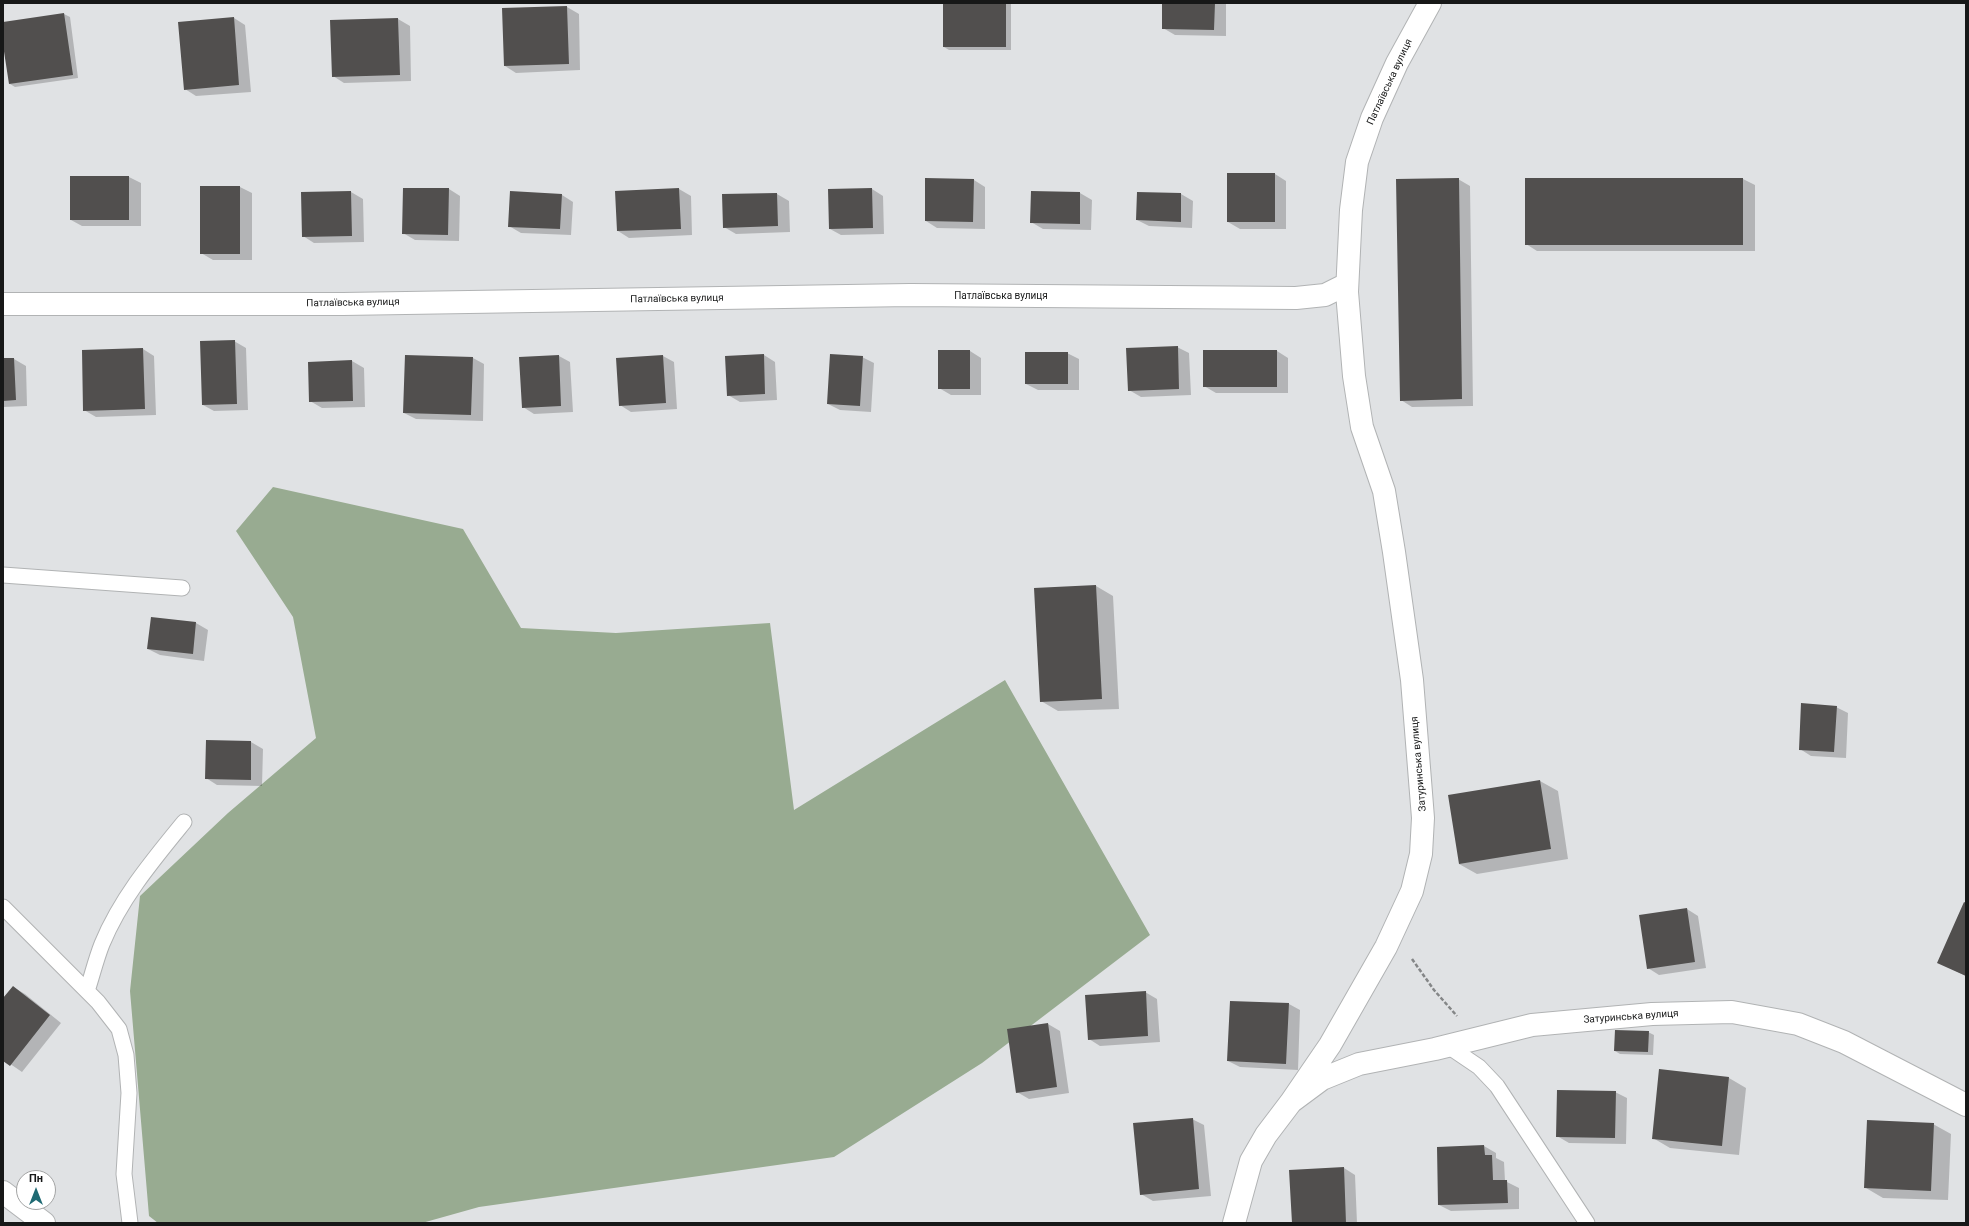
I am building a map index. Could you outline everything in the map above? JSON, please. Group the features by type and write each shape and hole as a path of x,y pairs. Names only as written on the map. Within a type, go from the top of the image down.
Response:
{"street":[{"name":"Патлаївська вулиця","path":"1384,491 1362,427 1354,376 1347,284 1351,210 1357,162 1372,118 1387,83 1430,3"},
{"name":"Патлаївська вулиця","path":"3,304 343,304 910,295 1296,298 1325,295 1347,284"},
{"name":"Затуринська вулиця","path":"1234,1223 1251,1161 1266,1135 1291,1102 1330,1045 1386,947 1412,890 1421,854 1423,818 1412,680 1384,491"},
{"name":"Затуринська вулиця","path":"1291,1102 1322,1079 1359,1064 1448,1046 1532,1025 1652,1014 1732,1012 1798,1024 1844,1042 1966,1105"},
{"path":"3,1192 44,1223"}],"lane":[{"path":"3,575 182,588"},
{"path":"88,991 102,945 121,905 146,869 184,822"},
{"path":"3,907 88,991 119,1029 126,1055 129,1093 124,1174 130,1223"},
{"path":"1448,1046 1479,1067 1497,1086 1587,1223"},
{"path":"1572,1223 1576,1206"}],"path":[{"path":"1410,955 1434,990 1459,1017"}],"green space":[{"path":"273,487 463,529 521,628 616,633 770,623 794,810 1005,680 1150,935 982,1063 834,1157 479,1207 422,1223 158,1223 149,1216 130,991 140,896 228,813 316,738 293,617 236,531"}],"building":[{"path":"943,3 1006,3 1006,47 943,47"},
{"path":"1162,3 1215,3 1214,30 1162,29"},
{"path":"567,6 569,64 504,66 502,8"},
{"path":"64,13 73,75 9,84 3,45 3,22"},
{"path":"234,17 239,85 184,90 178,22"},
{"path":"398,18 400,75 332,77 330,20"},
{"path":"1227,173 1275,173 1275,222 1227,222"},
{"path":"70,176 129,176 129,220 70,220"},
{"path":"925,178 974,179 973,222 925,221"},
{"path":"1459,178 1462,399 1400,401 1396,179"},
{"path":"1525,178 1743,178 1743,245 1525,245"},
{"path":"200,186 240,186 240,254 200,254"},
{"path":"403,188 449,188 448,235 402,234"},
{"path":"679,188 681,229 617,231 615,191"},
{"path":"872,188 873,228 829,229 828,189"},
{"path":"351,191 352,236 302,237 301,192"},
{"path":"510,191 562,194 560,229 508,227"},
{"path":"1031,191 1080,192 1080,224 1030,223"},
{"path":"1137,192 1181,193 1181,222 1136,220"},
{"path":"777,193 778,226 723,228 722,194"},
{"path":"235,340 237,404 202,405 200,341"},
{"path":"1178,346 1179,389 1128,391 1126,348"},
{"path":"143,348 145,409 83,411 82,350"},
{"path":"938,350 970,350 970,389 938,389"},
{"path":"1203,350 1277,350 1277,387 1203,387"},
{"path":"1025,352 1068,352 1068,384 1025,384"},
{"path":"764,354 765,394 727,396 725,356"},
{"path":"830,354 863,356 860,406 827,404"},
{"path":"405,355 473,357 471,415 403,413"},
{"path":"559,355 561,406 522,408 519,357"},
{"path":"663,355 666,403 619,406 616,358"},
{"path":"3,358 14,358 16,400 3,401"},
{"path":"352,360 353,401 309,402 308,362"},
{"path":"1096,585 1102,699 1040,702 1034,588"},
{"path":"151,617 196,622 193,654 147,649"},
{"path":"1801,703 1837,706 1834,752 1799,750"},
{"path":"206,740 251,741 251,780 205,779"},
{"path":"1540,780 1551,849 1459,864 1448,795"},
{"path":"1964,902 1966,903 1966,976 1937,963"},
{"path":"1687,908 1695,962 1647,969 1639,915"},
{"path":"13,986 50,1015 10,1066 3,1061 3,998"},
{"path":"1146,991 1148,1036 1088,1040 1085,995"},
{"path":"1230,1001 1289,1003 1286,1064 1227,1061"},
{"path":"1048,1023 1057,1087 1016,1093 1007,1029"},
{"path":"1615,1030 1649,1031 1648,1052 1614,1051"},
{"path":"1659,1069 1729,1077 1722,1146 1652,1139"},
{"path":"1557,1090 1616,1091 1615,1138 1556,1137"},
{"path":"1193,1118 1199,1189 1140,1195 1133,1123"},
{"path":"1867,1120 1934,1123 1931,1191 1864,1188"},
{"path":"1484,1145 1485,1155 1492,1155 1493,1180 1507,1180 1508,1203 1438,1205 1437,1147"},
{"path":"1344,1167 1346,1223 1292,1223 1289,1170"}]}
